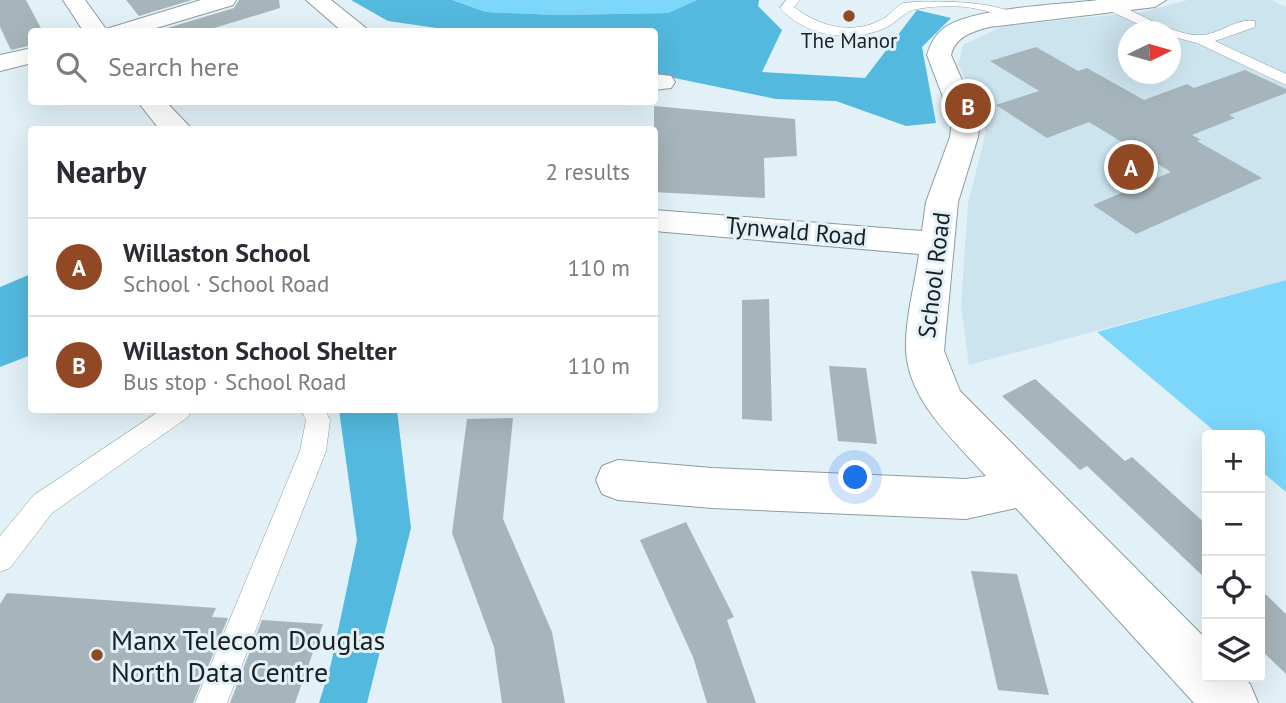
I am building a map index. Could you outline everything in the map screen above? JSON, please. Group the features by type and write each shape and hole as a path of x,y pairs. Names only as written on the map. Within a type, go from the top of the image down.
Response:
{"street":[{"path":"74,0 93,28"},
{"path":"130,28 225,0"},
{"path":"317,0 354,28"},
{"name":"School Road","path":"1155,0 1012,17 964,26 945,39 939,55 966,121 964,137 943,202 925,351 932,376 945,402 1231,703"},
{"path":"0,63 28,56"},
{"path":"154,105 172,126"},
{"name":"Tynwald Road","path":"658,220 937,244"},
{"path":"618,480 712,488 966,499 1000,494 1020,483"}],"lane":[{"path":"793,0 788,8 802,22 839,32 868,31 893,19 906,7 926,2 960,1 991,5 1012,17"},
{"path":"1113,7 1144,21"},
{"path":"1202,40 1250,24"},
{"path":"1181,35 1202,40 1286,80"},
{"path":"0,558 43,504 175,413"},
{"path":"211,703 313,451 318,420 314,413"}],"shaded area":[{"path":"351,0 452,0 486,12 559,15 668,13 697,0 759,0 758,6 782,30 762,72 865,78 917,10 951,18 922,47 936,123 906,126 836,101 776,99 658,75 658,28 436,28 388,21"},
{"path":"452,0 697,0 668,13 559,15 486,12"},
{"path":"1188,0 1272,0 1286,7 1286,280 969,365 961,306 968,203 986,132 972,91 958,65 963,45 1003,26 1143,12"},
{"path":"28,275 28,356 0,367 0,287"},
{"path":"1286,280 1286,492 1265,474 1265,430 1213,430 1097,332"},
{"path":"339,413 397,413 411,528 367,703 319,703 331,664 357,540"}],"building":[{"path":"0,0 26,0 41,28 28,28 28,46 11,50 0,27"},
{"path":"126,0 192,0 139,16"},
{"path":"239,0 279,0 280,8 214,28 167,28 234,8"},
{"path":"1036,47 1078,71 1087,68 1144,100 1187,84 1194,88 1245,70 1286,89 1286,93 1229,115 1235,118 1192,135 1201,140 1197,141 1262,178 1136,234 1093,205 1171,172 1089,122 1047,138 996,105 1039,91 990,61"},
{"path":"654,106 795,119 797,156 764,158 765,198 658,192 658,126 654,126"},
{"path":"769,299 772,421 742,419 742,300"},
{"path":"829,366 866,368 877,444 838,441"},
{"path":"1035,379 1125,461 1132,457 1202,520 1202,575 1087,466 1080,470 1002,396"},
{"path":"513,418 503,519 552,632 565,703 502,703 494,647 452,533 467,419"},
{"path":"686,522 734,617 727,620 756,703 707,703 693,657 640,540"},
{"path":"971,571 1017,574 1049,695 998,690"},
{"name":"Manx Telecom Douglas North Data Centre","path":"7,593 216,608 212,617 228,618 193,703 0,703 0,604"},
{"path":"1265,594 1286,614 1286,674 1265,654"},
{"path":"262,620 323,624 295,703 230,703"}],"place":[{"name":"The Manor","path":"849,16"},
{"name":"Willaston School Shelter","path":"968,106"},
{"name":"Willaston School","path":"1131,167"},
{"name":"Manx Telecom Douglas North Data Centre","path":"97,655"}]}
